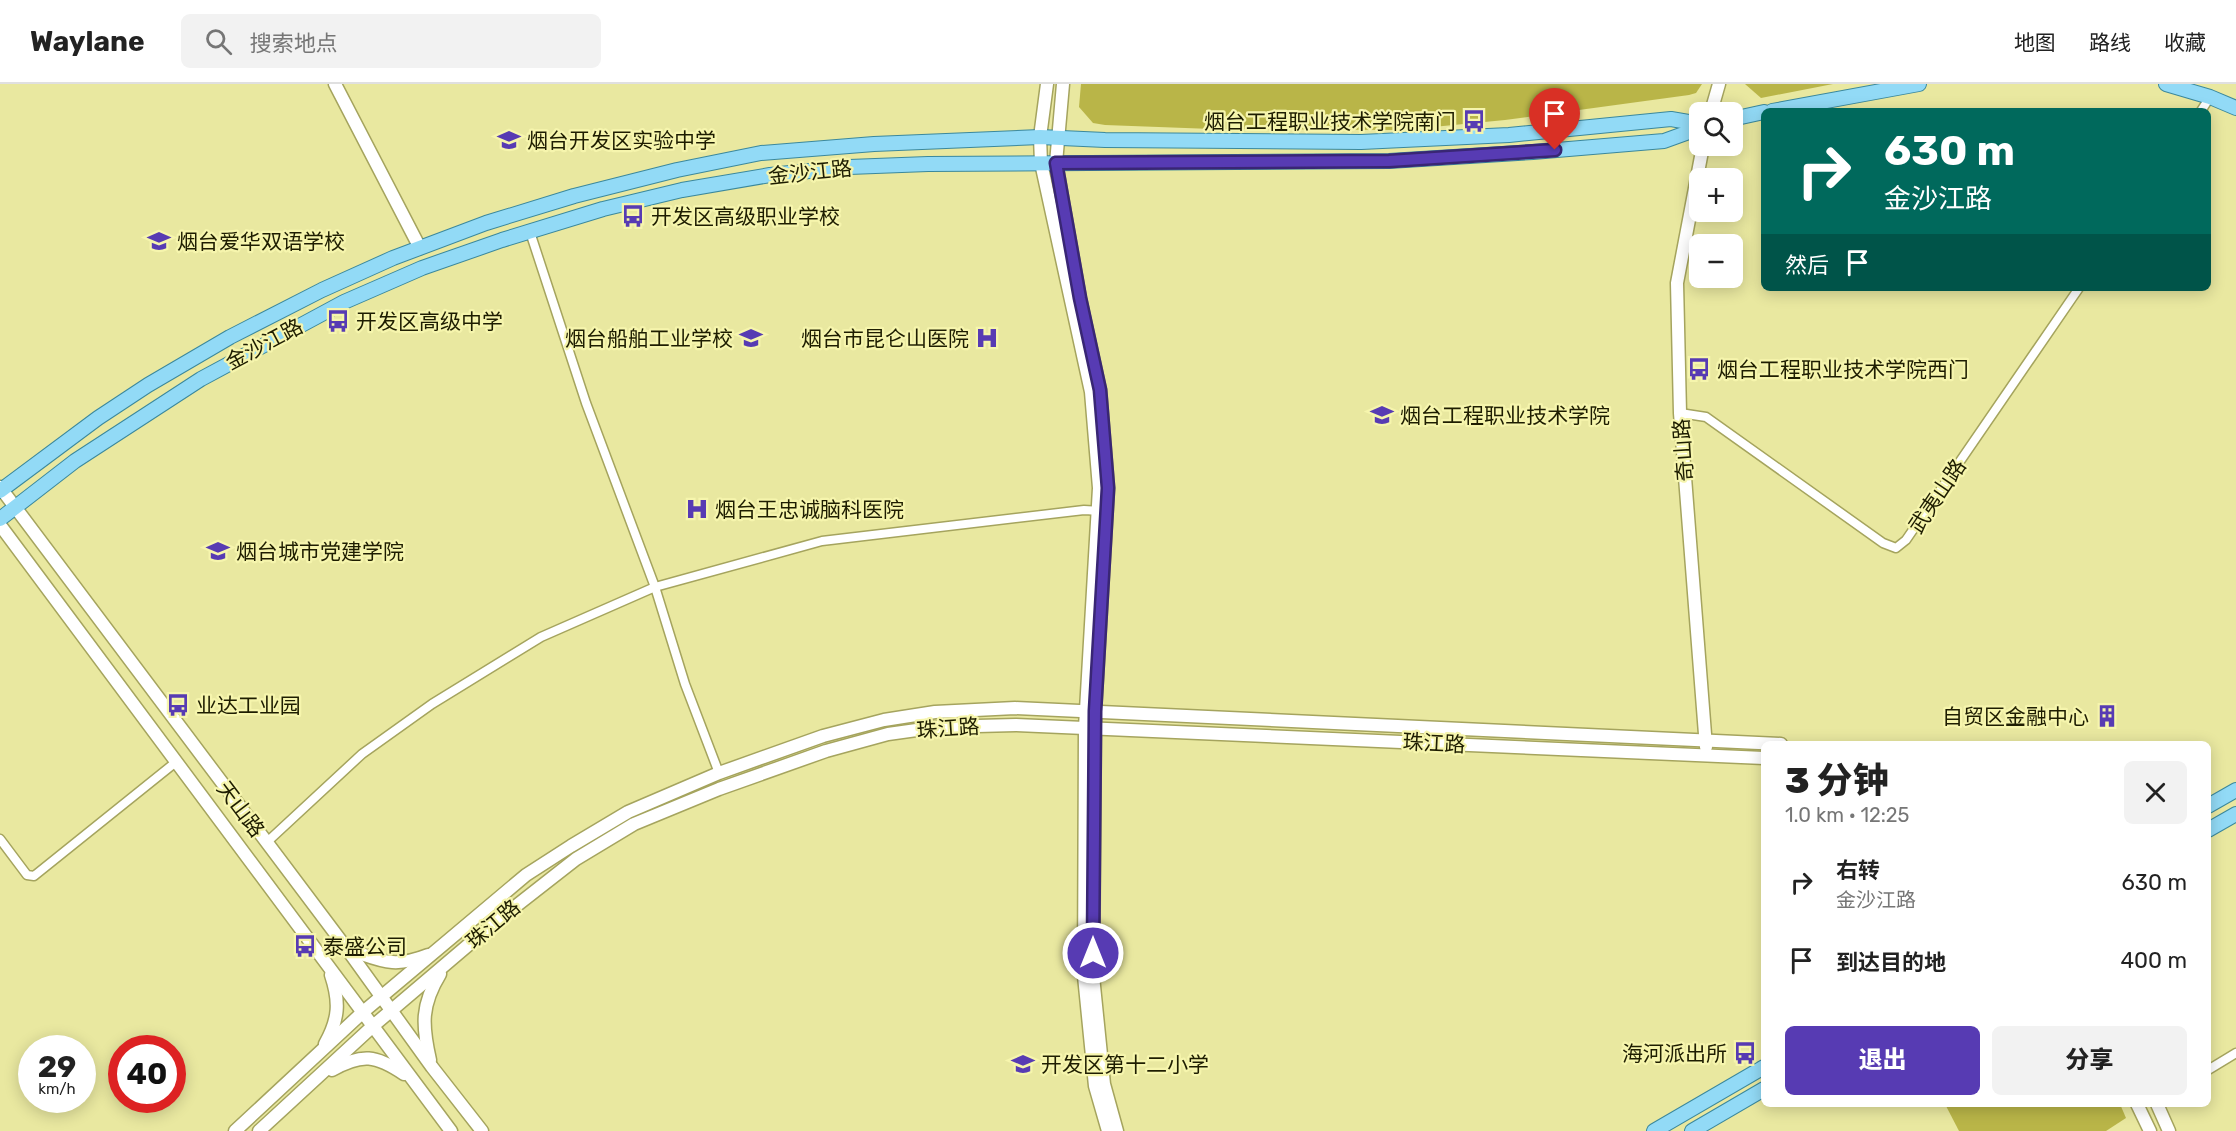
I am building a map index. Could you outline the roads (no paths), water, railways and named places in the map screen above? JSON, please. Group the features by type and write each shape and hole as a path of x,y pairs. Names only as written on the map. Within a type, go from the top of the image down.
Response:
{"main road":[{"path":"1788,108 1920,84"},
{"path":"2166,84 2210,97 2236,108"},
{"path":"1743,117 1761,113"},
{"name":"金沙江路","path":"1,489 98,418 230,337 322,290 420,248 486,223 574,196 677,170 761,153 874,144 1040,137 1362,142 1509,135 1671,119 1689,123"},
{"name":"金沙江路","path":"0,519 75,461 201,379 344,302 422,268 530,232 603,209 682,190 770,175 849,167 1041,163 1389,161 1664,141 1689,131"},
{"path":"2211,804 2236,790"},
{"path":"2211,828 2236,814"},
{"path":"1654,1131 1761,1069"},
{"path":"1692,1131 1761,1091"}],"street":[{"path":"335,84 420,248"},
{"path":"1047,84 1040,137 1041,163 1091,392 1099,488 1091,711"},
{"path":"1063,84 1056,163 1080,298 1100,390 1108,488 1090,727 1084,976 1095,1086 1108,1131"},
{"path":"1714,102 1719,84"},
{"path":"2203,108 2210,97"},
{"name":"奇山路","path":"1701,156 1677,283 1680,413 1707,756"},
{"path":"530,232 586,403 655,587 685,684 719,773"},
{"name":"武夷山路","path":"1680,413 1706,417 1883,543 1896,548 1906,540 2077,291"},
{"name":"天山路","path":"1,489 482,1131"},
{"path":"266,843 362,754 432,704 541,637 655,587 822,541 1084,510 1107,512"},
{"name":"天山路","path":"0,525 451,1131"},
{"path":"235,1131 363,1012 526,875 571,846 628,812 719,773 823,736 884,720 935,712 1015,708 1761,743"},
{"name":"珠江路","path":"259,1131 373,1026 501,916 576,859 634,824 719,789 826,750 888,734 938,727 1016,725 1090,727 1761,758"},
{"path":"1090,727 1093,976 1104,1084 1117,1131"},
{"path":"0,839 27,875 34,876 176,762"},
{"path":"347,949 390,963 408,963 437,952"},
{"path":"432,1067 423,1020 433,986 447,964"},
{"path":"320,1053 335,1023 337,1006 335,987 327,965"},
{"path":"2211,1068 2236,1053"},
{"path":"304,1089 347,1061 363,1057 389,1063 413,1080"},
{"path":"2138,1107 2150,1131"},
{"path":"2158,1107 2169,1131"}],"place":[{"name":"烟台工程职业技术学院南门","path":"1474,121"},
{"name":"烟台开发区实验中学","path":"509,140"},
{"name":"开发区高级职业学校","path":"633,216"},
{"name":"烟台爱华双语学校","path":"159,241"},
{"name":"开发区高级中学","path":"338,321"},
{"name":"烟台船舶工业学校","path":"751,338"},
{"name":"烟台市昆仑山医院","path":"987,338"},
{"name":"烟台工程职业技术学院西门","path":"1699,369"},
{"name":"烟台工程职业技术学院","path":"1382,415"},
{"name":"烟台王忠诚脑科医院","path":"697,509"},
{"name":"烟台城市党建学院","path":"218,551"},
{"name":"业达工业园","path":"178,705"},
{"name":"自贸区金融中心","path":"2107,716"},
{"name":"泰盛公司","path":"305,946"},
{"name":"海河派出所","path":"1745,1053"},
{"name":"开发区第十二小学","path":"1023,1064"}]}
